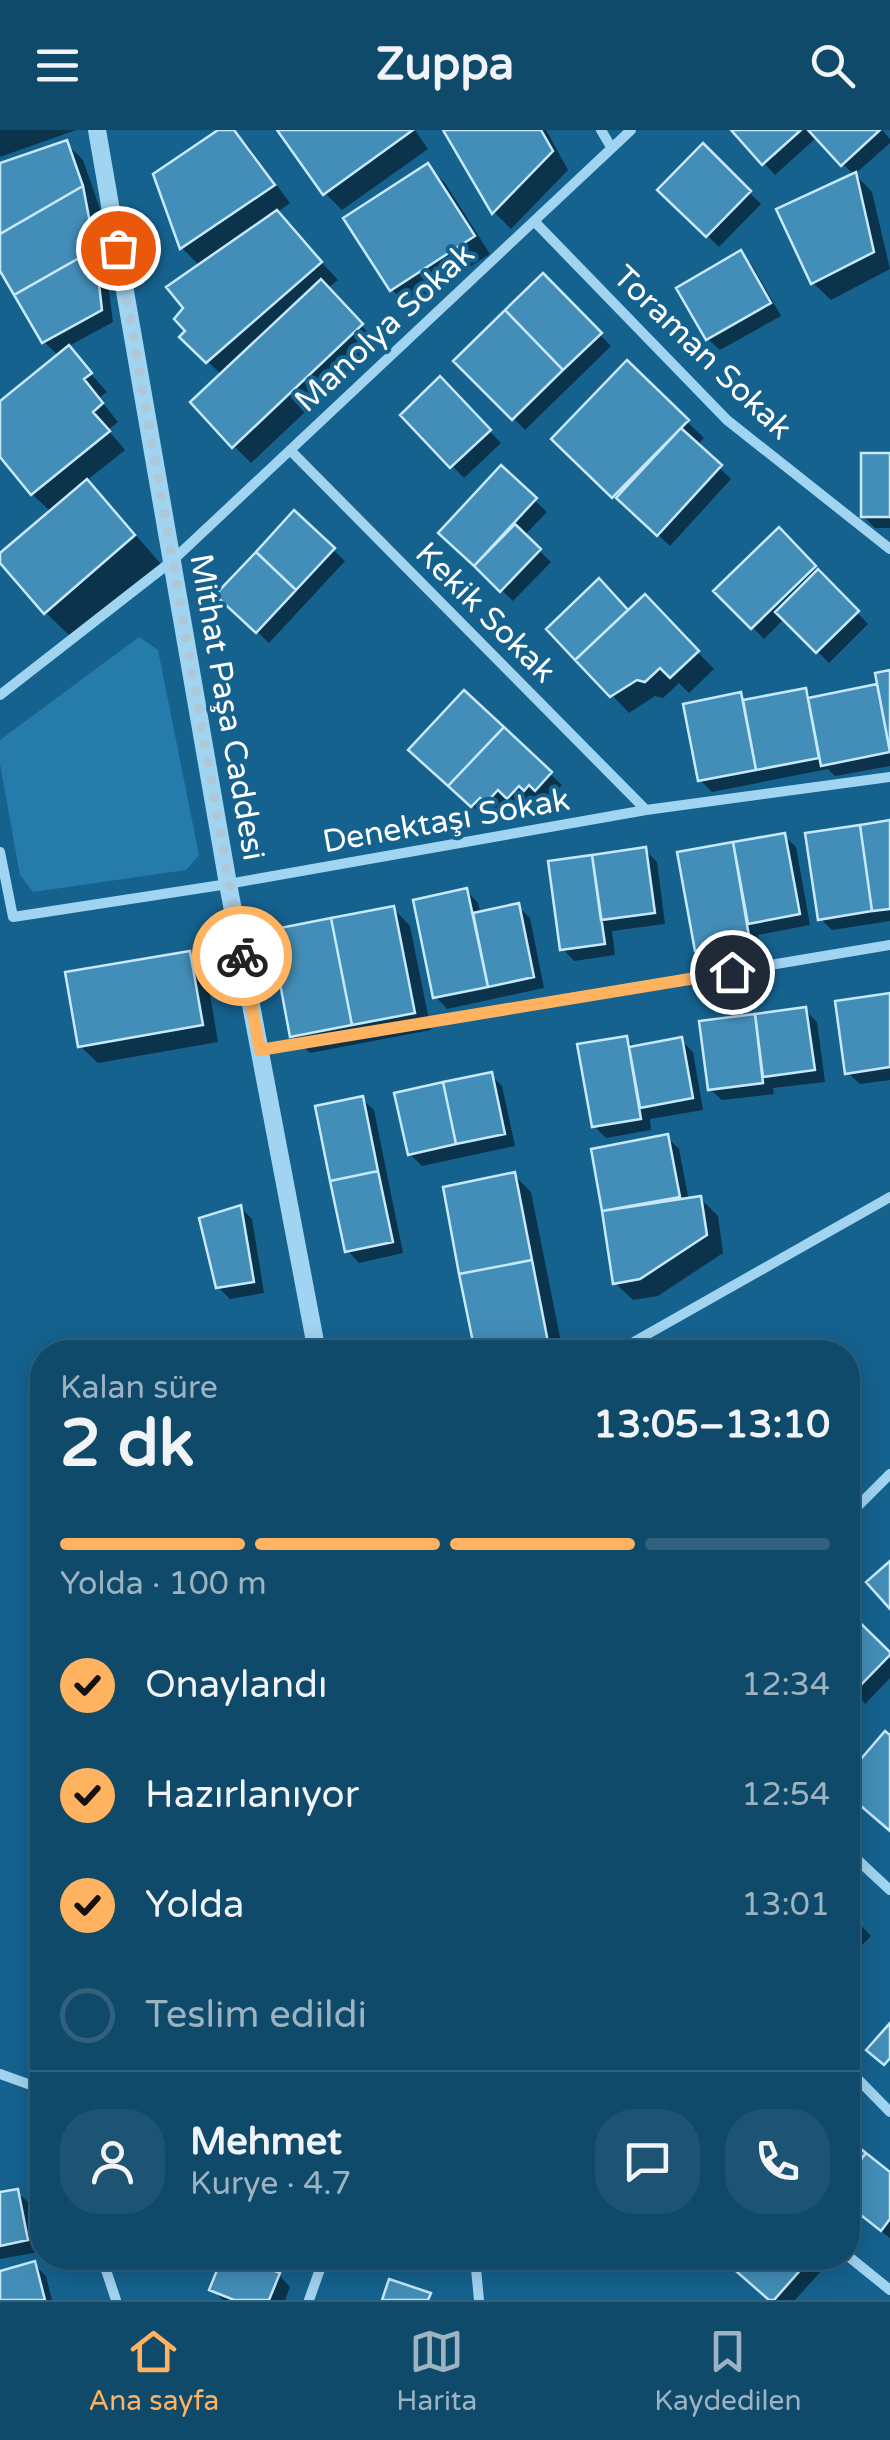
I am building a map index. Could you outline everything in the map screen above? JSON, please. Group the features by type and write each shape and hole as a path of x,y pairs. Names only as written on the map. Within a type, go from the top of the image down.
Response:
{"street":[{"name":"Mithat Paşa Caddesi","path":"98,130 228,884 314,1340"},
{"path":"601,130 611,147"},
{"name":"Manolya Sokak","path":"0,695 172,561 630,130"},
{"name":"Toraman Sokak","path":"534,221 727,420 890,550"},
{"name":"Kekik Sokak","path":"290,450 646,810"},
{"name":"Denektaşı Sokak","path":"0,852 12,918 646,810 890,777"},
{"path":"260,1050 890,945"},
{"path":"637,1340 890,1197"},
{"path":"860,1504 890,1474"},
{"path":"860,1862 890,1890"},
{"path":"0,2074 30,2085"},
{"path":"860,2081 890,2112"},
{"path":"860,2266 890,2290"},
{"path":"106,2270 116,2300"},
{"path":"308,2300 319,2270"},
{"path":"475,2270 479,2300"}],"shaded area":[{"path":"139,637 158,650 199,855 186,870 33,892 20,875 0,764 0,740"}],"building":[{"path":"218,130 234,130 275,185 180,249 153,174"},
{"path":"277,130 413,130 323,195"},
{"path":"443,130 541,130 553,151 492,214"},
{"path":"731,130 801,130 762,165"},
{"path":"808,130 880,130 841,166"},
{"path":"67,140 83,186 0,234 0,163"},
{"path":"703,143 751,191 706,237 657,190"},
{"path":"428,163 475,236 390,291 343,218"},
{"path":"856,172 874,252 811,284 776,209"},
{"path":"83,186 95,249 14,295 0,271 0,234"},
{"path":"277,210 322,262 206,363 179,337 185,331 174,319 183,308 166,287"},
{"path":"95,249 102,310 42,343 14,295"},
{"path":"741,250 771,303 706,340 676,288"},
{"path":"543,273 602,333 563,370 505,310"},
{"path":"321,279 363,324 232,448 190,402"},
{"path":"505,310 563,370 512,420 453,361"},
{"path":"69,345 92,373 84,379 103,403 93,412 110,431 31,495 0,457 0,401"},
{"path":"627,360 689,420 612,498 551,439"},
{"path":"440,376 491,430 450,468 400,415"},
{"path":"681,428 722,465 657,536 616,498"},
{"path":"861,453 890,453 890,517 861,517"},
{"path":"501,465 537,498 474,566 438,533"},
{"path":"87,479 135,535 44,614 0,563 0,553"},
{"path":"294,510 335,548 296,590 256,552"},
{"path":"515,524 541,549 500,592 474,566"},
{"path":"779,527 816,566 751,629 713,591"},
{"path":"256,552 296,590 256,633 215,595"},
{"path":"818,569 859,611 816,653 775,612"},
{"path":"599,578 628,610 575,660 546,629"},
{"path":"645,594 699,651 670,678 660,668 645,682 637,680 610,697 575,660"},
{"path":"890,670 890,752 875,673"},
{"path":"877,684 890,752 821,766 808,698"},
{"path":"806,688 819,758 756,770 743,700"},
{"path":"464,690 504,727 448,786 408,750"},
{"path":"741,692 756,770 698,781 683,704"},
{"path":"504,727 552,772 535,791 529,785 524,791 519,786 507,799 498,790 486,803 480,798 471,807 448,786"},
{"path":"890,820 890,909 872,911 860,825"},
{"path":"860,825 872,911 818,920 805,833"},
{"path":"785,833 800,914 748,924 733,842"},
{"path":"733,842 750,942 695,951 677,852"},
{"path":"646,847 655,913 601,920 592,855"},
{"path":"592,855 605,944 560,950 548,861"},
{"path":"467,888 488,987 433,998 413,900"},
{"path":"519,903 534,977 488,987 473,913"},
{"path":"394,906 415,1013 352,1025 331,918"},
{"path":"331,918 352,1025 290,1037 270,930"},
{"path":"190,951 203,1025 78,1047 65,972"},
{"path":"890,993 890,1067 845,1074 835,1001"},
{"path":"806,1007 815,1070 763,1077 755,1014"},
{"path":"755,1014 763,1083 708,1090 699,1021"},
{"path":"627,1036 641,1119 592,1127 577,1044"},
{"path":"682,1037 693,1098 640,1108 629,1047"},
{"path":"492,1072 505,1134 456,1144 443,1082"},
{"path":"443,1082 456,1144 408,1155 394,1093"},
{"path":"363,1096 378,1171 330,1181 315,1106"},
{"path":"668,1134 680,1197 602,1211 591,1149"},
{"path":"378,1171 393,1242 345,1252 330,1181"},
{"path":"515,1172 532,1260 459,1274 443,1187"},
{"path":"701,1196 707,1235 640,1279 613,1284 602,1211"},
{"path":"241,1205 254,1282 216,1288 199,1218"},
{"path":"532,1260 548,1340 473,1340 459,1274"},
{"path":"890,1561 890,1609 866,1582"},
{"path":"860,1623 890,1652 860,1686"},
{"path":"885,1731 890,1735 890,1831 860,1805 860,1760"},
{"path":"890,2023 890,2058 884,2065 866,2050"},
{"path":"866,2153 890,2172 890,2219 881,2231 860,2214 860,2161"},
{"path":"18,2189 28,2240 0,2246 0,2192"},
{"path":"30,2262 30,2270 37,2270 45,2300 0,2300 0,2271"},
{"path":"217,2270 280,2273 269,2300 234,2300 209,2290"},
{"path":"800,2270 774,2300 769,2300 736,2271"},
{"path":"389,2279 431,2293 428,2300 382,2300"}],"way so far":[{"path":"118,248 242,956"}],"route":[{"path":"242,956 260,1050 732,972"}]}
